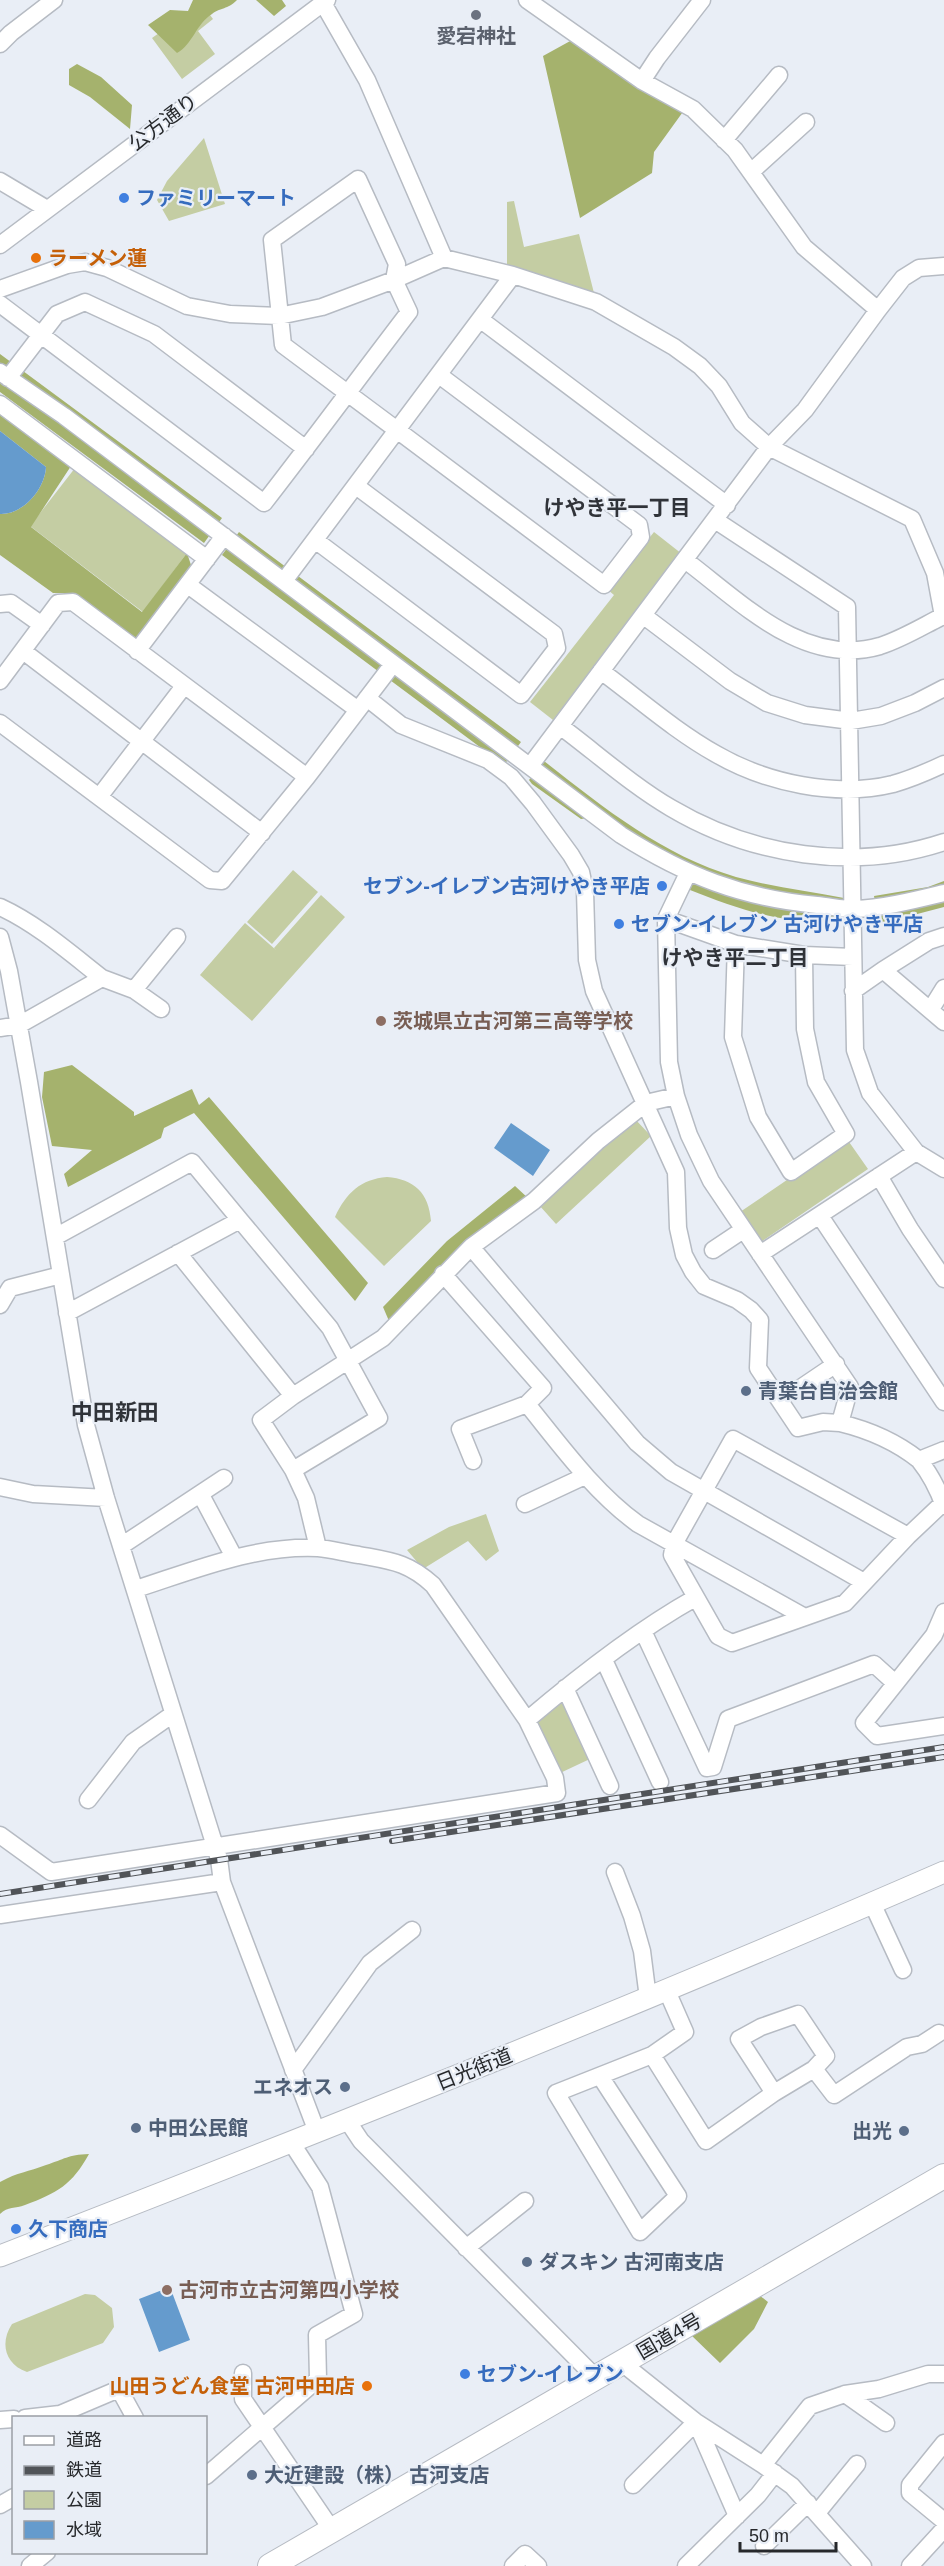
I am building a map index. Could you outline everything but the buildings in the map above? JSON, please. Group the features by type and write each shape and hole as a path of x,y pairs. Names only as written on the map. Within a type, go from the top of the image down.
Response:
{"highway":[{"name":"国道4号","path":"270,2566 944,2176"}],"main road":[{"name":"日光街道","path":"0,2256 658,1995 944,1872"}],"street":[{"path":"0,44 54,0"},
{"path":"527,0 642,81 693,109 735,150 804,247 878,309"},
{"path":"642,81 702,0"},
{"path":"325,1 367,80 444,258"},
{"name":"公方通り","path":"0,245 325,1"},
{"path":"724,140 779,75"},
{"path":"751,172 807,122"},
{"path":"0,304 264,503 306,449 347,393 409,312 394,280 397,264 358,179 272,240 283,345 347,393 398,429 604,585 641,537 639,525 439,375"},
{"path":"0,181 47,209"},
{"path":"0,289 67,265 86,262 107,268 187,306 230,314 279,316 322,307 444,258 513,275 596,302 674,347 700,366 719,386 742,423 769,447 912,519 935,573 944,616 881,645 849,651 804,643 773,627 685,560"},
{"path":"530,766 769,447 823,387 826,378 903,278 919,268 944,266"},
{"path":"284,581 513,275"},
{"path":"306,449 154,334 85,302 57,314 4,375 64,416 621,835 654,856 688,873 732,890 776,901 854,909 944,893"},
{"path":"481,320 727,505"},
{"path":"0,404 207,559"},
{"path":"315,540 520,695 557,648 554,634 356,486"},
{"path":"715,520 848,607 855,1050 870,1093 916,1152 944,1169"},
{"path":"137,651 224,536"},
{"path":"188,585 362,704 401,724 488,760 511,777 571,855 581,872 585,891 587,960 594,991 676,1172 678,1228 684,1255 693,1272 705,1286 737,1299 760,1320 758,1368 798,1428 823,1422 840,1422 866,1429 903,1448 919,1460 936,1484 938,1495 944,1504 908,1536 845,1603 732,1643 718,1636 672,1556 674,1544 705,1493 733,1439 908,1536"},
{"path":"0,681 58,603 74,602 307,777"},
{"path":"0,604 11,603 42,625"},
{"path":"644,616 730,681 767,703 805,715 851,721 881,716 915,703 944,688"},
{"path":"23,651 262,833"},
{"path":"0,723 210,879 222,881 307,777 393,664"},
{"path":"602,671 691,739 718,756 749,770 778,779 807,785 852,789 892,784 944,764"},
{"path":"99,797 184,686"},
{"path":"560,726 669,807 731,837 765,848 804,855 853,858 900,854 944,842"},
{"path":"688,873 666,920 669,1062 676,1096 689,1135 711,1181 850,1387 840,1422"},
{"path":"0,907 13,913 62,947 102,978 134,990 161,1009"},
{"path":"666,920 736,944 804,955 853,957"},
{"path":"853,991 929,941 944,936"},
{"path":"0,937 19,1025 86,1425 106,1498 215,1846 222,1882 317,2132"},
{"path":"134,990 177,937"},
{"path":"736,944 733,1037 758,1117 791,1172 846,1134 816,1082 805,1029 804,955"},
{"path":"883,970 944,1022"},
{"path":"0,1028 19,1025 102,978"},
{"path":"931,1009 944,988"},
{"path":"318,1548 306,1498 293,1470 261,1420 293,1396 383,1338 471,1247 534,1201 598,1142 646,1103 676,1096"},
{"path":"760,1254 916,1152"},
{"path":"55,1237 192,1162 330,1328 347,1363 379,1418 293,1470"},
{"path":"879,1176 910,1229 944,1279"},
{"path":"820,1216 944,1402"},
{"path":"67,1313 240,1220"},
{"path":"713,1250 743,1230"},
{"path":"471,1247 638,1443 670,1472 864,1582"},
{"path":"178,1253 293,1396"},
{"path":"443,1274 543,1388 526,1404 460,1430 473,1461"},
{"path":"0,1305 10,1288 61,1275"},
{"path":"799,1389 836,1364"},
{"path":"526,1404 585,1476 616,1508 674,1544 803,1616"},
{"path":"919,1460 944,1450"},
{"path":"525,1504 585,1476"},
{"path":"121,1546 224,1478"},
{"path":"0,1487 33,1494 106,1498"},
{"path":"201,1495 234,1557"},
{"path":"0,1835 51,1872 557,1793 555,1778 527,1720 433,1585 417,1571 401,1562 318,1548 262,1551 234,1557 136,1589"},
{"path":"527,1720 565,1688 643,1631 668,1613 695,1598"},
{"path":"944,1614 934,1635 864,1723 877,1736 944,1726"},
{"path":"643,1631 707,1768 713,1767 728,1719 874,1664 896,1683"},
{"path":"604,1660 660,1782"},
{"path":"565,1688 610,1786"},
{"path":"88,1800 133,1742 173,1714"},
{"path":"600,2076 678,2196 640,2232 556,2093 652,2055 685,2032 658,1995 615,1872"},
{"path":"0,1915 222,1882"},
{"path":"872,1903 903,1970"},
{"path":"293,2070 370,1963 412,1930"},
{"path":"652,2055 706,2141 774,2093 814,2069 826,2056 798,2014 761,2027 739,2039 774,2093"},
{"path":"814,2069 834,2095 907,2047 922,2044 939,2032"},
{"path":"347,2120 361,2141 596,2378"},
{"path":"207,2475 318,2379 316,2335 354,2314 320,2187 291,2142"},
{"path":"466,2247 525,2201"},
{"path":"621,2363 696,2422 792,2486 813,2508 858,2565"},
{"path":"243,2373 243,2399 332,2530"},
{"path":"686,2566 758,2495 769,2469 810,2406 845,2394 879,2389 928,2374 944,2374"},
{"path":"42,2416 60,2414 119,2389 134,2416"},
{"path":"845,2394 886,2423"},
{"path":"633,2485 696,2422"},
{"path":"696,2422 737,2516"},
{"path":"944,2443 910,2485 910,2493 944,2521"},
{"path":"764,2546 813,2508 857,2464"},
{"path":"910,2566 944,2529"},
{"path":"30,2566 46,2554"},
{"path":"513,2566 525,2554 538,2566"}],"green space":[{"path":"193,0 237,0 207,18 187,45 177,53 148,25 170,10 188,11"},
{"path":"256,0 282,0 286,6 274,16"},
{"path":"201,3 213,19 198,31 215,54 182,79 152,38"},
{"path":"572,40 685,109 654,152 652,173 580,218 543,56"},
{"path":"77,64 101,77 132,105 130,129 90,97 69,85 69,69"},
{"path":"204,138 225,204 169,221 157,200 167,181"},
{"path":"514,201 524,247 579,234 594,293 507,268 507,202"},
{"path":"0,354 222,518 204,543 0,392"},
{"path":"0,412 71,466 31,527 142,612 187,553 192,568 136,643 72,593 53,593 0,555 0,514 17,510 31,499 42,484 46,467 0,431"},
{"path":"75,468 187,553 143,612 30,526"},
{"path":"239,532 521,742 504,765 222,555"},
{"path":"654,532 682,554 553,720 530,702 614,595 608,590"},
{"path":"544,761 635,828 683,856 709,868 776,886 844,898 832,921 814,922 760,914 690,890 682,865 602,816 581,819 532,784 529,780"},
{"path":"293,870 318,892 272,944 247,922"},
{"path":"944,881 944,907 879,924 874,896 928,887"},
{"path":"321,895 345,917 252,1021 200,975 245,923 276,950 274,948"},
{"path":"72,1065 134,1112 134,1116 192,1089 199,1105 209,1097 368,1283 355,1301 194,1113 164,1128 161,1138 68,1187 64,1174 92,1150 52,1146 42,1097 44,1072"},
{"path":"634,1118 651,1136 556,1224 539,1205"},
{"path":"847,1139 868,1169 761,1242 740,1212"},
{"path":"387,1177 405,1181 418,1189 427,1203 431,1221 384,1266 335,1217 349,1194 355,1189 369,1181"},
{"path":"515,1186 529,1199 389,1321 383,1307 447,1241"},
{"path":"486,1514 499,1551 486,1561 468,1541 423,1569 407,1550 449,1527"},
{"path":"564,1694 592,1758 558,1774 530,1721"},
{"path":"89,2154 83,2165 63,2187 0,2214 0,2182 66,2158"},
{"path":"85,2294 95,2295 112,2308 114,2327 103,2343 27,2372 13,2364 5,2345 12,2324"},
{"path":"759,2295 768,2302 754,2329 720,2363 691,2335"}],"water":[{"path":"0,431 46,467 42,484 31,499 17,510 0,514"},
{"path":"511,1123 550,1150 533,1176 494,1148"},
{"path":"170,2287 190,2340 159,2352 139,2299"}],"railway":[{"path":"0,1894 944,1747"},
{"path":"392,1841 944,1757"}],"place":[{"name":"愛宕神社","path":"476,15"},
{"name":"ファミリーマート","path":"124,198"},
{"name":"ラーメン蓮","path":"36,258"},
{"name":"セブン-イレブン古河けやき平店","path":"662,886"},
{"name":"セブン-イレブン 古河けやき平店","path":"619,924"},
{"name":"茨城県立古河第三高等学校","path":"381,1021"},
{"name":"青葉台自治会館","path":"746,1391"},
{"name":"エネオス","path":"345,2087"},
{"name":"中田公民館","path":"136,2128"},
{"name":"出光","path":"904,2131"},
{"name":"久下商店","path":"16,2229"},
{"name":"ダスキン 古河南支店","path":"527,2262"},
{"name":"古河市立古河第四小学校","path":"167,2290"},
{"name":"セブン-イレブン","path":"465,2374"},
{"name":"山田うどん食堂 古河中田店","path":"367,2386"},
{"name":"大近建設（株） 古河支店","path":"252,2475"}],"district":[{"name":"けやき平一丁目","path":"617,508"},
{"name":"けやき平二丁目","path":"735,958"},
{"name":"中田新田","path":"115,1412"}]}
